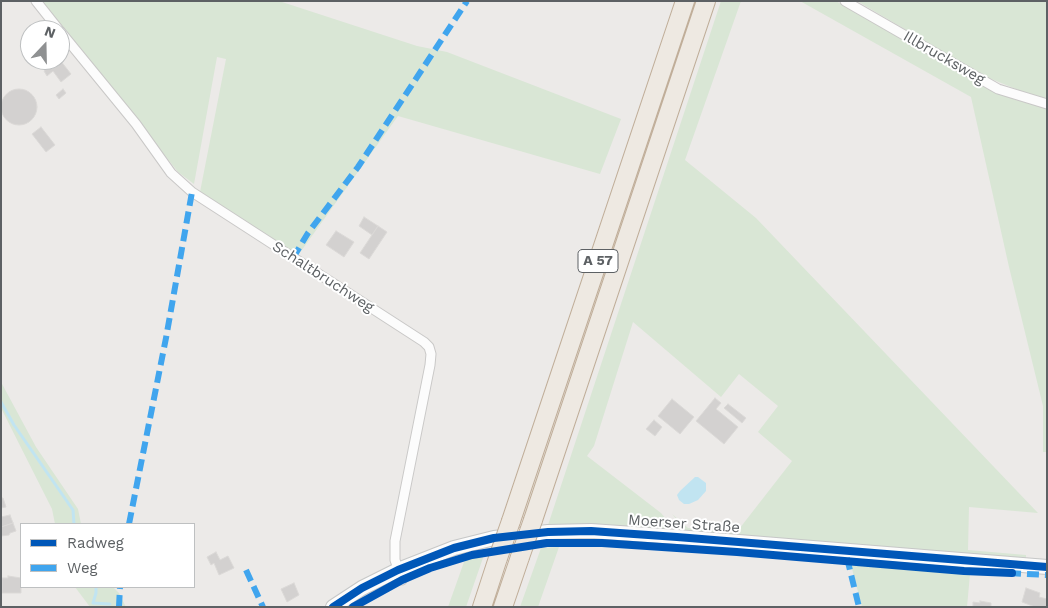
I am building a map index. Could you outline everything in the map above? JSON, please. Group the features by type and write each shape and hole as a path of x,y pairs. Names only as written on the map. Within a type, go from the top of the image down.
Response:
{"highway":[{"name":"A 57","path":"482,607 685,1"},
{"name":"A 57","path":"503,607 706,1"}],"street":[{"name":"Schaltbruchweg","path":"36,1 52,20"},
{"name":"Illbrucksweg","path":"845,1 998,88 1047,104"},
{"name":"Schaltbruchweg","path":"70,42 136,124 171,173 192,192 424,342 429,348 432,354 395,541 395,560 400,575"},
{"name":"Moerser Straße","path":"333,607 362,588 400,575 454,548 494,538 548,532 591,531 1047,567"}],"green space":[{"path":"42,1 279,1 417,46 447,52 621,119 600,174 398,116 299,254 281,245 200,192 226,59 217,57 194,184 178,172 70,36 70,20 57,20"},
{"path":"721,1 741,1 685,160 756,218 1038,513 969,507 968,550 1026,555 1026,559 686,531 672,514 688,528 736,533 792,461 758,432 778,406 739,374 721,397 633,322 594,446 587,456 661,513 667,520 667,527 664,529 601,524 548,525"},
{"path":"800,1 836,1 980,85 1016,100 1047,108 1047,452 1043,452 1043,406 1009,267 971,97"},
{"path":"857,1 1047,1 1047,99 1033,96 984,76"},
{"path":"1,382 36,447 78,509 81,523 55,523 52,509 1,408"},
{"path":"559,547 538,607 520,607 541,548"},
{"path":"484,555 466,607 448,607 464,562 472,557"},
{"path":"851,565 970,574 967,607 862,607"},
{"path":"76,588 114,588 119,593 126,607 90,607"}],"water":[{"path":"695,477 706,483 706,491 698,500 684,504 677,495"}],"building":[{"path":"68,70 71,74 61,82 53,71 47,76 44,71"},
{"path":"19,89 31,95 37,107 31,119 19,125 7,119 1,107 7,95"},
{"path":"63,89 66,93 59,99 56,95"},
{"path":"41,127 55,145 46,152 32,134"},
{"path":"364,217 378,226 372,235 359,226"},
{"path":"378,226 387,232 369,259 360,253"},
{"path":"336,231 354,242 344,257 326,245"},
{"path":"715,398 721,403 716,409 738,427 724,444 696,421"},
{"path":"672,399 694,417 680,434 658,416"},
{"path":"728,404 746,418 742,423 724,408"},
{"path":"654,420 662,427 655,436 646,429"},
{"path":"1,498 3,498 6,507 1,508"},
{"path":"10,515 13,523 1,527 1,517"},
{"path":"13,523 16,531 9,535 1,536 1,527"},
{"path":"216,552 220,560 228,556 234,568 219,575 214,563 211,565 207,557"},
{"path":"8,576 20,578 21,593 2,593 2,578 8,578"},
{"path":"294,583 299,595 287,602 281,589"},
{"path":"1026,588 1040,593 1039,597 1047,599 1047,607 1035,607 1022,602"},
{"path":"980,601 991,603 991,607 973,607 973,602 980,603"}],"waterway":[{"path":"1,402 14,425 73,510 74,523"},
{"path":"96,588 93,603 110,604"}],"marked path":[{"path":"293,258 308,233 358,167 467,1"},
{"path":"129,523 166,338 192,192"},
{"path":"847,558 859,607"},
{"path":"246,570 263,607"},
{"path":"1009,573 1047,575"},
{"path":"119,607 120,588"}],"cycle path":[{"path":"333,607 362,588 398,570 454,548 494,538 548,532 591,531 677,537 1047,567"},
{"path":"353,607 402,580 430,568 472,555 547,543 602,543 964,571 1012,573"}]}
